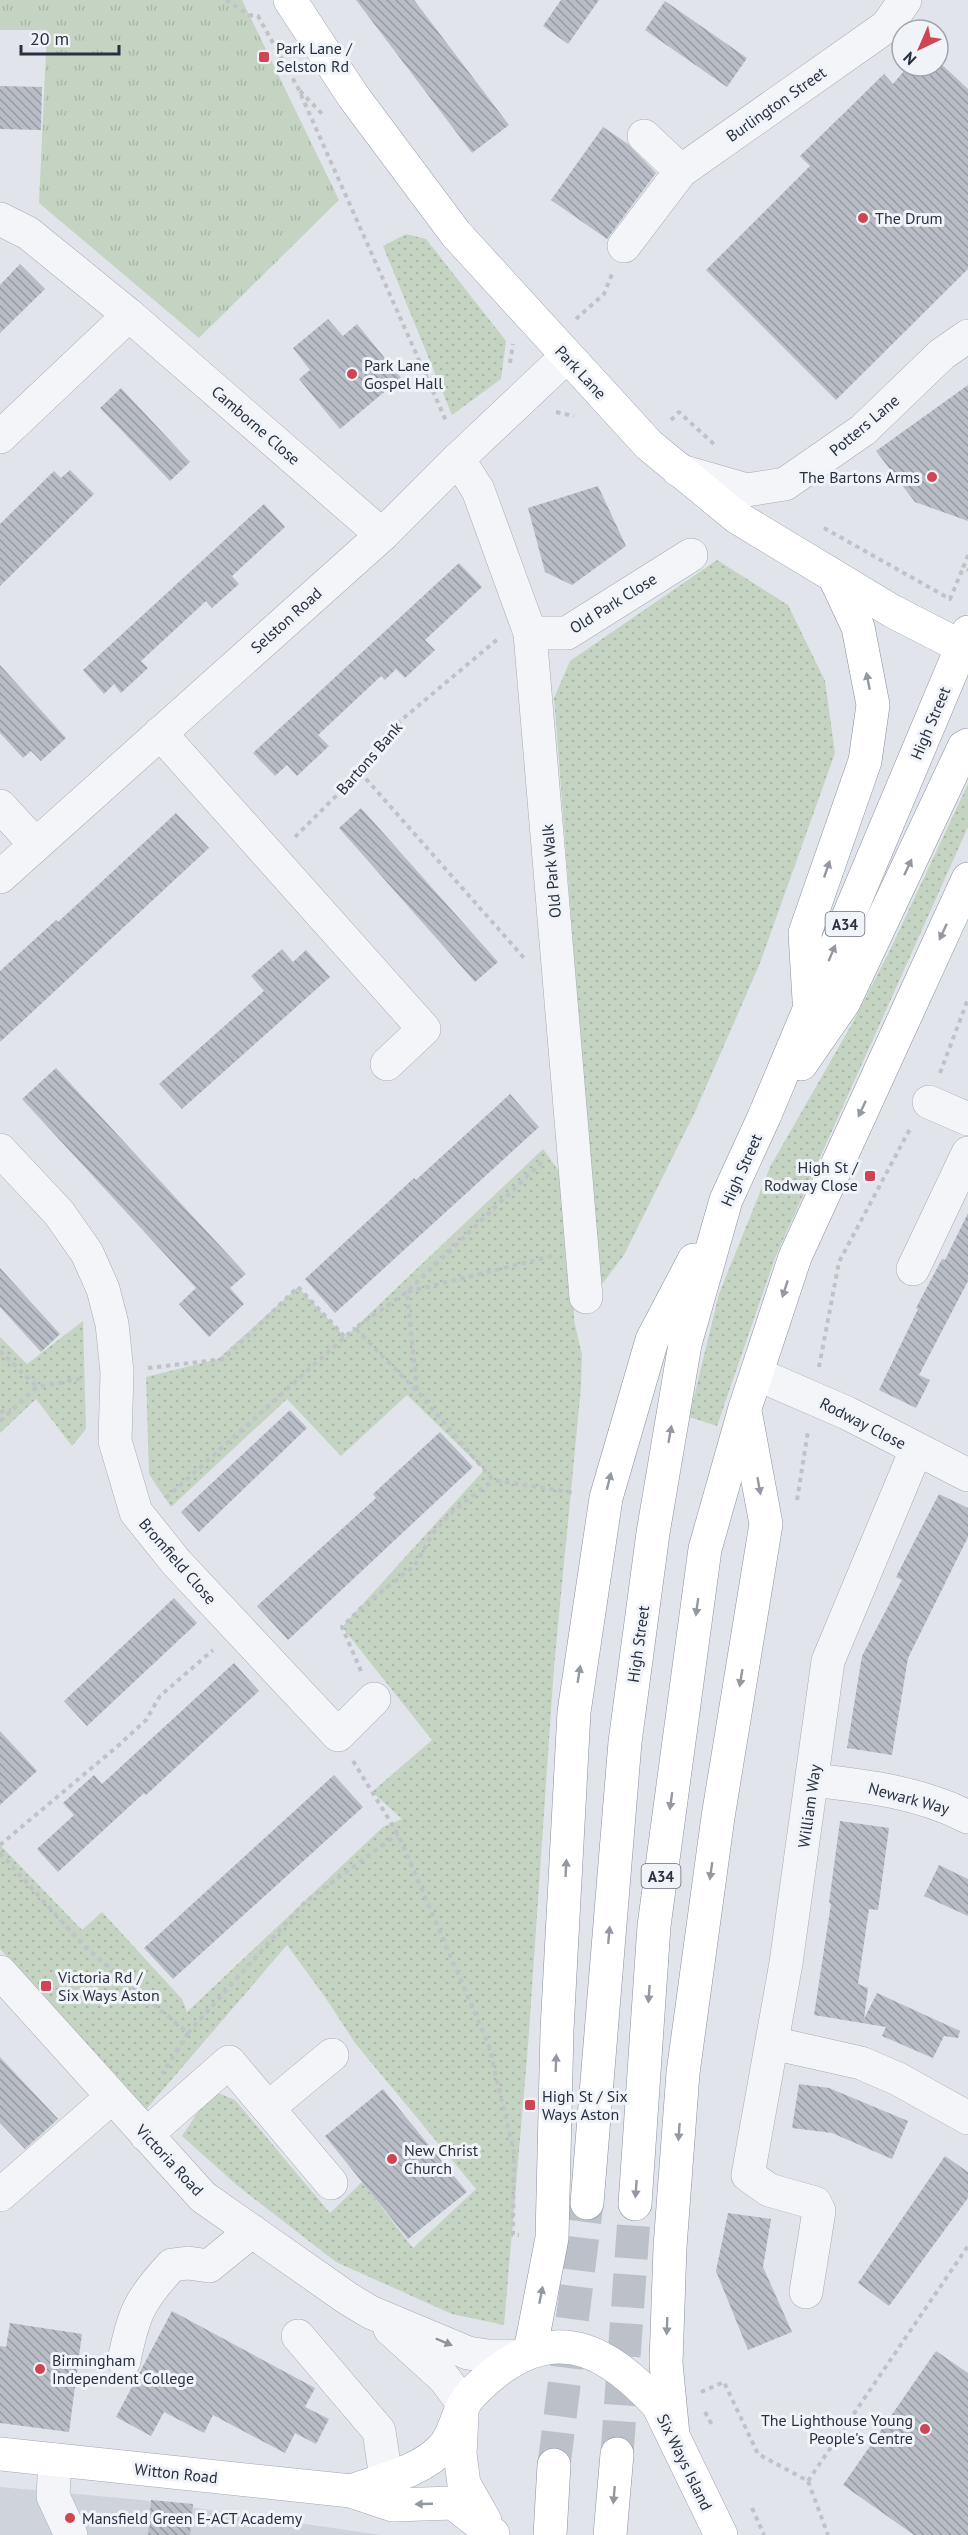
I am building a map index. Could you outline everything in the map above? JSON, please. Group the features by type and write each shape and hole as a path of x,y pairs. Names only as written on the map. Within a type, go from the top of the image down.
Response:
{"main road":[{"name":"Park Lane","path":"290,0 353,96 456,234 649,445 738,518 835,578 966,643"},
{"name":"A34","path":"810,1008 805,933 865,761 873,705 858,627 835,578"},
{"name":"High Street","path":"587,2203 625,1742 653,1533 685,1344 726,1200 764,1117 966,643"},
{"name":"A34","path":"764,1117 844,1002 959,758 968,745"},
{"name":"A34","path":"635,2204 654,1926 704,1561 745,1408 795,1257 968,879"},
{"path":"524,2354 552,2238 557,2030 574,1712 608,1483 652,1340 726,1200"},
{"path":"673,2435 666,2363 670,2247 683,2073 718,1817 766,1524 745,1408"},
{"name":"Six Ways Island","path":"463,2408 483,2382 524,2354 551,2346 563,2346 596,2354 642,2388 658,2405 721,2535"},
{"path":"463,2408 460,2454 464,2484 493,2535"},
{"name":"Witton Road","path":"351,2491 413,2468 446,2445 463,2408"},
{"name":"Witton Road","path":"0,2454 351,2491 393,2505 453,2503 493,2535"},
{"path":"610,2535 617,2454"},
{"path":"550,2535 554,2465"}],"street":[{"name":"Burlington Street","path":"624,246 681,171 887,26 905,0"},
{"path":"644,136 681,171"},
{"name":"Camborne Close","path":"0,219 28,232 129,315 382,534"},
{"path":"0,437 129,315"},
{"name":"Potters Lane","path":"678,470 747,490 784,484 863,430 942,354 968,336"},
{"name":"Selston Road","path":"0,877 382,534 458,459 560,350"},
{"name":"Old Park Walk","path":"458,459 478,490 530,633 586,1297"},
{"name":"Old Park Close","path":"530,633 567,633 691,555"},
{"path":"160,733 424,1029 387,1064"},
{"path":"0,806 35,844"},
{"path":"920,1114 968,1119"},
{"name":"Bromfield Close","path":"0,1150 59,1214 87,1253 103,1289 110,1315 117,1372 115,1441 136,1512 176,1562 338,1735"},
{"path":"913,1269 968,1153"},
{"name":"Rodway Close","path":"758,1374 814,1398 968,1475"},
{"name":"William Way","path":"806,2292 819,2211 815,2203 769,2190 748,2175 772,2043 813,1780 828,1661 916,1450"},
{"path":"338,1735 374,1699"},
{"name":"Newark Way","path":"813,1780 883,1788 947,1806 968,1816"},
{"name":"Victoria Road","path":"0,1972 203,2197 370,2312 468,2353 524,2354"},
{"path":"772,2043 861,2063 898,2079 968,2118"},
{"path":"268,2108 332,2055"},
{"path":"140,2128 229,2062 331,2183"},
{"path":"0,2195 112,2097"},
{"path":"124,2361 135,2315 145,2296 172,2265 188,2263 209,2266 252,2231"},
{"name":"Victoria Road","path":"370,2312 444,2378 463,2408"},
{"path":"298,2336 379,2431 386,2478"},
{"path":"55,2460 54,2496 71,2535"}],"path":[{"path":"226,0 249,15 258,16"},
{"path":"560,350 578,316 604,294 624,246"},
{"path":"968,555 963,568 968,570"},
{"name":"Bartons Bank","path":"273,859 360,772 387,732 505,632 530,633"},
{"path":"360,772 562,1002"},
{"path":"796,1503 839,1262 920,1114 968,999"},
{"path":"136,1512 166,1498 355,1328 408,1292 573,1132"},
{"path":"408,1292 583,1249"},
{"path":"0,1422 37,1387 117,1372 224,1359 297,1287 345,1337"},
{"path":"408,1292 417,1391"},
{"path":"355,1328 417,1391 493,1480 606,1498"},
{"path":"0,1351 37,1387"},
{"path":"0,1412 11,1410"},
{"path":"374,1699 342,1627 361,1608 415,1565 434,1533 453,1511 493,1480"},
{"path":"0,1845 119,1745 146,1720 160,1696 239,1629"},
{"path":"338,1735 398,1834 489,2046 514,2153 513,2235 552,2238"},
{"path":"140,2128 188,2033 305,1902 398,1834"},
{"path":"0,1853 85,1947 188,2033"},
{"path":"808,2481 968,2246"},
{"path":"696,2394 724,2382 758,2454 808,2481 826,2534"},
{"path":"701,2404 712,2425"},
{"path":"752,2508 764,2535"}],"shaded area":[{"path":"0,2487 142,2500 381,2535 0,2535"}],"green space":[{"path":"0,0 242,0 339,200 199,338 39,203 47,30 0,30"},
{"path":"406,234 426,239 506,341 501,379 452,415 383,246"},
{"path":"717,560 788,605 825,681 835,753 760,963 695,1112 624,1255 600,1287 554,698 570,661"},
{"path":"968,784 968,827 775,1258 717,1426 689,1417 719,1294 771,1165 852,1024 890,950"},
{"path":"543,1149 561,1174 574,1280 574,1320 582,1355 581,1387 554,1667 528,2046 504,2325 452,2314 336,2262 239,2187 182,2136 200,2109 218,2093 235,2100 330,2213 362,2182 413,2248 476,2189 355,2043 287,1945 143,2113 129,2090 0,1949 0,1845 82,1930 102,1912 182,1999 187,2012 383,1827 402,1819 372,1792 432,1740 342,1627 484,1470 407,1395 341,1456 287,1399 171,1507 149,1474 146,1377 218,1359 298,1287 345,1337"},
{"path":"83,1321 86,1429 72,1446 36,1399 0,1433 0,1337 27,1364"}],"building":[{"path":"356,0 414,0 509,125 472,153"},
{"path":"561,0 599,0 568,44 543,26"},
{"path":"665,1 747,58 727,87 645,30"},
{"name":"The Drum","path":"950,72 968,89 968,269 836,400 706,270 810,166 800,156 884,74 893,84 898,78 950,78"},
{"path":"0,86 42,87 41,130 0,129"},
{"path":"603,127 628,144 656,173 607,239 551,200"},
{"path":"20,264 45,289 0,333 0,285"},
{"name":"Park Lane Gospel Hall","path":"328,319 343,336 357,324 401,378 340,429 299,379 310,370 293,348"},
{"name":"The Bartons Arms","path":"968,385 968,521 915,502 876,451"},
{"path":"121,388 190,462 170,481 100,408"},
{"path":"70,470 94,494 0,586 0,524 54,471 61,478"},
{"path":"598,486 626,546 572,585 545,572 528,508"},
{"path":"264,504 285,527 232,576 239,584 212,608 206,601 141,661 148,668 121,693 114,684 104,694 83,670"},
{"path":"459,563 482,587 425,640 435,650 405,678 396,669 385,680 381,676 318,735 329,746 297,776 287,765 275,776 253,753"},
{"path":"0,665 66,738 41,761 31,751 23,758 0,733"},
{"path":"361,808 498,962 475,982 339,828"},
{"path":"176,813 209,848 0,1042 0,971 56,920 58,922"},
{"path":"282,949 293,962 306,950 330,977 182,1109 159,1084 264,991 251,976"},
{"path":"56,1068 246,1274 230,1288 244,1304 209,1337 179,1304 196,1288 22,1099"},
{"path":"510,1094 539,1127 335,1313 305,1279 414,1178 416,1180"},
{"path":"968,1213 968,1281 919,1375 930,1380 916,1408 879,1390 918,1309 916,1308 942,1259 945,1260"},
{"path":"0,1268 60,1334 41,1352 0,1307"},
{"path":"290,1410 307,1428 199,1532 181,1512"},
{"path":"440,1432 473,1467 288,1640 257,1606 376,1498 373,1494"},
{"path":"939,1494 968,1508 968,1537 908,1658 892,1755 847,1748 862,1656 902,1580 896,1577"},
{"path":"174,1598 197,1623 87,1726 64,1701"},
{"path":"234,1663 259,1691 58,1872 37,1849 74,1815 63,1803 94,1775 102,1784"},
{"path":"0,1731 37,1771 0,1805"},
{"path":"334,1775 363,1807 173,1979 144,1948"},
{"path":"840,1821 889,1828 878,1910 869,1909 858,1984 868,1988 864,2019 877,1993 960,2031 958,2038 944,2036 933,2058 882,2036 886,2027 814,2015 831,1904 829,1903"},
{"path":"939,1865 968,1879 968,1916 924,1896"},
{"path":"0,2057 58,2119 25,2149 0,2123"},
{"path":"799,2084 829,2088 908,2121 892,2159 832,2133 792,2128"},
{"name":"New Christ Church","path":"383,2089 467,2192 408,2239 325,2136"},
{"path":"945,2156 968,2172 968,2198 889,2306 858,2283"},
{"path":"728,2213 771,2219 763,2267 792,2332 748,2350 716,2271"},
{"path":"172,2311 315,2388 305,2407 329,2419 316,2444 295,2433 285,2453 213,2415 204,2433 164,2412 151,2436 116,2417"},
{"name":"Birmingham Independent College","path":"10,2323 82,2334 69,2432 0,2423 0,2346 6,2347"},
{"name":"The Lighthouse Young People's Centre","path":"936,2351 968,2373 968,2535 914,2535 843,2485"},
{"path":"151,2500 193,2504 190,2535 148,2535"}],"tunnel":[{"path":"554,2465 587,2203"},
{"path":"617,2454 635,2204"}],"place":[{"name":"Park Lane / Selston Rd","path":"264,57"},
{"name":"The Drum","path":"863,218"},
{"name":"Park Lane Gospel Hall","path":"352,374"},
{"name":"The Bartons Arms","path":"932,477"},
{"name":"High St / Rodway Close","path":"870,1176"},
{"name":"Victoria Rd / Six Ways Aston","path":"46,1986"},
{"name":"High St / Six Ways Aston","path":"530,2105"},
{"name":"New Christ Church","path":"392,2159"},
{"name":"Birmingham Independent College","path":"40,2369"},
{"name":"The Lighthouse Young People's Centre","path":"925,2429"},
{"name":"Mansfield Green E-ACT Academy","path":"70,2518"}]}
